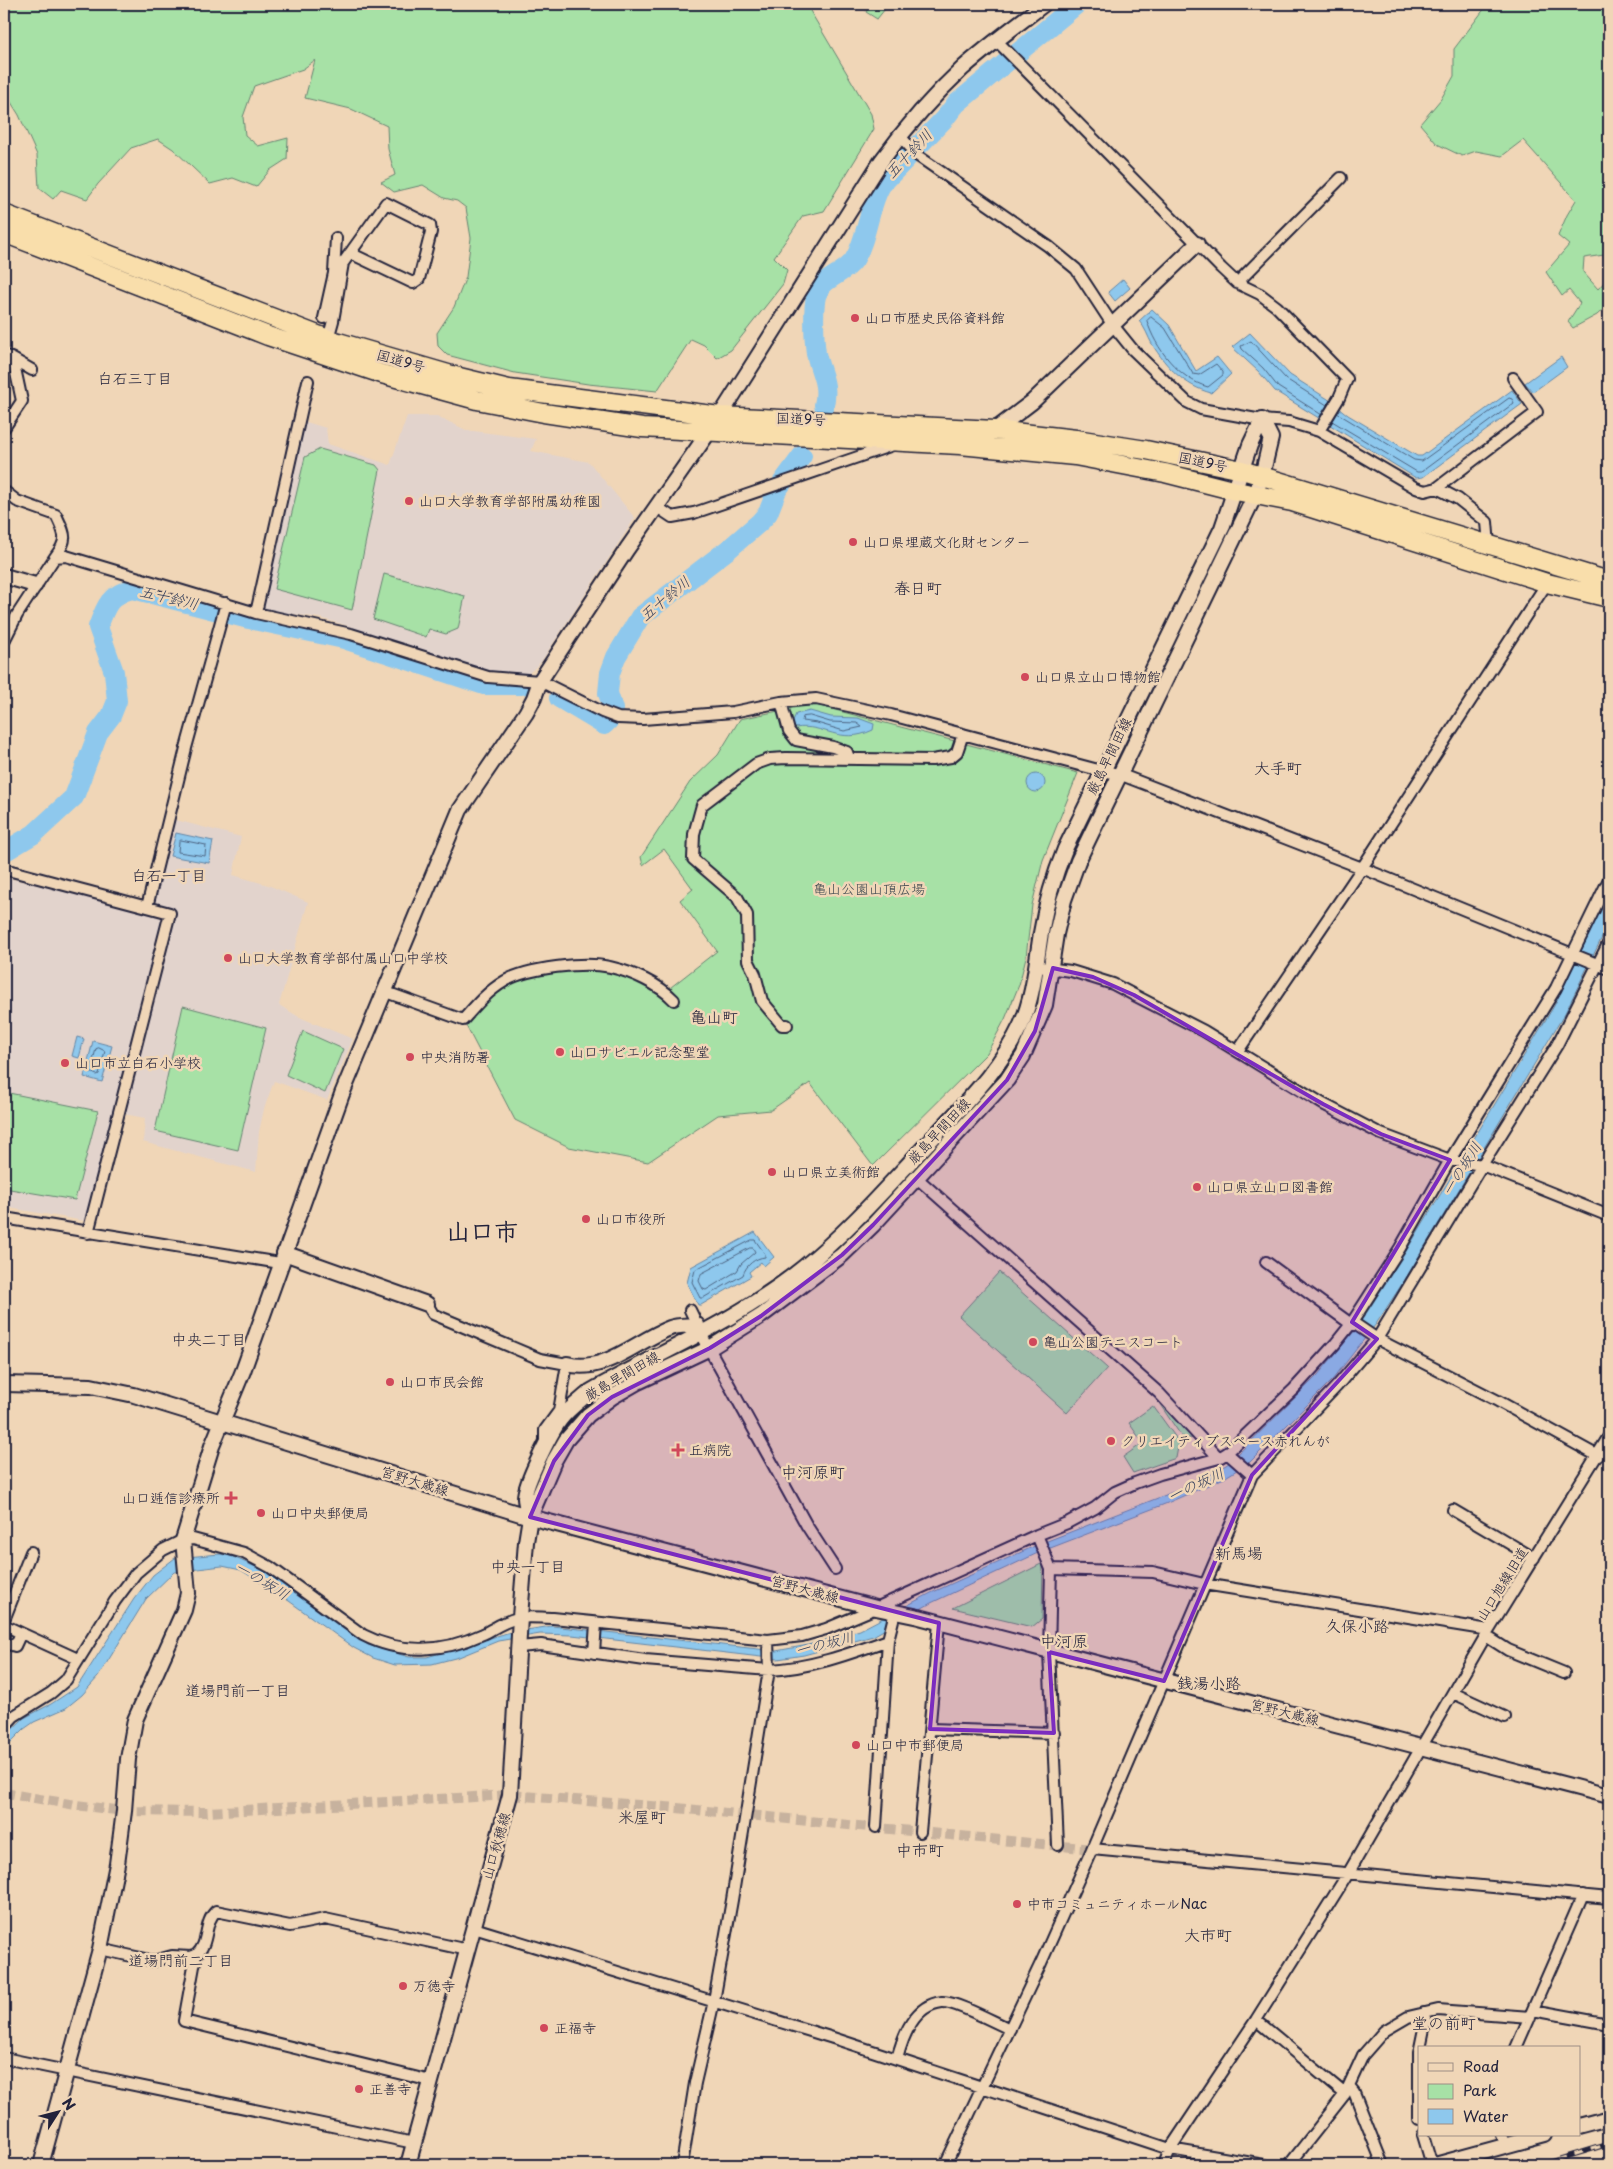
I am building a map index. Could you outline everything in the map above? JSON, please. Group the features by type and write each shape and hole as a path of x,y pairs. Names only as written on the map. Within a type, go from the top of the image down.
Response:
{"highway":[{"name":"国道9号","path":"4,214 328,339 455,376 509,389 720,416 995,430 1076,439 1146,450 1242,470 1609,580"},
{"name":"国道9号","path":"4,233 268,336 382,374 477,400 544,413 642,428 960,445 1075,456 1165,473 1236,492 1292,502 1548,583 1609,598"}],"main road":[{"path":"41,2165 100,1949 117,1864 128,1759 135,1720 184,1610 188,1593 183,1544 212,1446 243,1372 282,1258 342,1094 383,991 460,810 526,713 540,681 720,416 882,160 903,140 932,99 964,68 1044,4"},
{"path":"995,430 1032,402 1197,244"},
{"name":"厳島早間田線","path":"530,1516 524,1497 545,1447 560,1419 591,1391 771,1291 803,1268 864,1213 985,1082 1008,1051 1022,1023 1038,967 1041,933 1051,883 1102,771 1222,528 1236,492 1250,445 1262,420"},
{"name":"厳島早間田線","path":"530,1516 554,1461 566,1440 588,1415 612,1396 710,1348 761,1316 842,1255 873,1225 989,1102 1023,1056 1045,1005 1056,934 1078,861 1256,495 1271,438 1262,420"},
{"path":"4,576 35,585"},
{"path":"282,1258 427,1304"},
{"path":"566,1364 579,1367 600,1364 672,1327 699,1330"},
{"name":"宮野大歳線","path":"4,1384 91,1386 134,1395 530,1516 876,1608 1609,1796"},
{"name":"山口秋穂線","path":"408,2165 510,1795 520,1617 530,1516"},
{"path":"1580,2126 1609,2118"},
{"path":"1433,2165 1504,2140 1537,2136"}],"street":[{"path":"997,41 1236,283 1260,294 1277,307 1347,380 1339,398 1320,428"},
{"path":"903,140 918,156 1048,246 1076,269 1112,324 1154,372 1187,402 1201,409 1320,428 1416,488 1425,491 1438,488 1537,412 1513,378"},
{"path":"1236,283 1341,178"},
{"path":"324,318 337,274 343,262 386,203 430,225 431,232 420,279 413,283 350,253"},
{"path":"328,339 333,321 337,274 336,238"},
{"path":"8,357 32,370"},
{"path":"4,428 22,401 8,357"},
{"path":"256,613 308,381"},
{"path":"657,507 672,517 694,513 899,442"},
{"path":"1438,488 1458,499 1487,522 1489,545"},
{"path":"4,491 17,501 56,515 65,536 63,546 35,585 4,641"},
{"path":"55,556 66,556 224,610 256,613 351,634 488,677 540,681 618,718 643,719 733,712 781,702 816,699 891,714 1119,774 1362,868 1609,969"},
{"path":"1238,1051 1362,868 1548,583"},
{"path":"147,907 186,748 224,610"},
{"path":"781,702 789,731 796,740 833,747 847,752 849,758"},
{"path":"788,1025 782,1025 762,1001 755,974 748,960 748,915 737,896 693,859 692,848 696,821 702,805 756,764 770,759 932,760 951,757 957,752 963,734"},
{"path":"4,869 170,913 88,1233"},
{"path":"4,1727 14,1716 51,1693 66,1680 136,1573 163,1550 193,1539 244,1553 270,1567 363,1635 379,1643 401,1649 429,1650 459,1643 520,1617 553,1618 596,1625 768,1640 802,1636 876,1608 1067,1523 1095,1508 1115,1492 1135,1483 1160,1474 1226,1456 1294,1389 1353,1323 1576,955 1609,879"},
{"path":"945,2165 983,2088 1092,1849 1250,1474 1337,1386 1375,1337 1479,1165 1558,1045 1596,964 1609,942"},
{"path":"383,991 463,1020 489,991 507,980 540,968 609,966 665,990 674,1000"},
{"path":"1038,967 1071,971 1113,984 1238,1051 1323,1104 1381,1134 1453,1160 1479,1165 1609,1216"},
{"path":"917,1178 1226,1456 1250,1474"},
{"path":"4,1218 88,1233 282,1258"},
{"path":"1266,1262 1375,1337 1498,1401 1603,1452"},
{"path":"427,1304 433,1314 540,1359 566,1364 559,1411 545,1430 545,1447"},
{"path":"690,1310 699,1330 807,1526 835,1569"},
{"name":"山口旭線旧道","path":"1164,2165 1170,2149 1256,2020 1349,1872 1488,1633 1603,1452 1609,1436"},
{"path":"1453,1510 1534,1558"},
{"path":"1037,1537 1051,1569 1049,1652 1058,1846"},
{"path":"4,1620 31,1552"},
{"path":"1051,1569 1152,1572 1204,1584 1488,1633 1508,1650 1564,1673"},
{"path":"876,1827 888,1640 895,1612"},
{"path":"920,1832 939,1623"},
{"path":"4,1625 78,1659"},
{"path":"594,1648 596,1625"},
{"path":"4,1643 15,1646 21,1633"},
{"path":"683,2165 695,2083 714,2002 769,1667 768,1640"},
{"path":"519,1647 541,1645 594,1648 645,1660 790,1669 846,1656 888,1640"},
{"path":"1453,1693 1505,1717"},
{"path":"930,1729 1054,1733"},
{"path":"1092,1849 1609,1898"},
{"path":"1517,2046 1583,1895"},
{"path":"100,1949 154,1961 172,1956 191,1957 202,1949 210,1916 216,1911 290,1926 325,1919 468,1950"},
{"path":"474,1928 897,2059 1170,2149 1264,2165"},
{"path":"196,1955 184,2021 431,2081"},
{"path":"897,2059 912,2019 924,2008 943,2002 981,2015 1010,2029"},
{"path":"1289,2165 1347,2090 1363,2055 1384,2031 1408,2017 1438,2010 1531,2014 1609,2024"},
{"path":"1421,2046 1426,2019 1424,2013"},
{"path":"1256,2020 1347,2090 1354,2092 1384,2165"},
{"path":"4,2058 414,2143"},
{"path":"1423,2136 1433,2165"}],"highlighted area":[{"path":"1053,968 1093,977 1134,995 1323,1104 1381,1134 1450,1160 1352,1322 1377,1339 1252,1475 1164,1681 1049,1652 1054,1733 930,1729 939,1623 530,1517 554,1461 588,1415 612,1397 710,1348 761,1316 842,1255 873,1225 1007,1080 1035,1031"}],"shaded area":[{"path":"407,416 437,416 466,430 536,439 531,451 589,462 635,518 541,662 527,675 479,670 345,625 320,618 266,610 262,604 303,421 326,428 328,444 390,465"},
{"name":"山口大学教育学部付属山口中学校","path":"172,819 241,837 233,875 268,885 308,902 279,1005 299,1017 353,1039 327,1100 274,1081 264,1109 259,1132 256,1172 143,1142 145,1118 124,1114 176,911 151,901"},
{"name":"山口市立白石小学校","path":"4,877 161,914 164,919 85,1221 4,1207"}],"green space":[{"path":"4,4 806,4 871,114 874,129 824,211 803,216 774,257 787,270 783,284 731,350 717,358 704,345 691,339 657,391 588,384 515,373 447,355 438,346 437,333 454,307 466,277 471,238 466,208 457,201 444,198 423,185 394,192 381,182 395,175 388,149 387,126 351,109 305,98 315,60 303,69 254,86 243,117 245,135 258,146 288,138 287,159 270,170 256,187 233,178 210,184 173,149 158,139 131,148 87,199 61,190 53,199 39,188 37,155 19,115 9,99 4,99"},
{"path":"870,4 889,4 877,19 866,12"},
{"path":"1488,4 1609,4 1609,246 1604,255 1584,258 1583,272 1598,289 1609,277 1609,304 1597,315 1573,328 1568,322 1580,303 1569,290 1562,296 1546,272 1569,245 1558,236 1576,200 1523,140 1502,156 1476,151 1462,156 1437,144 1420,124 1441,99 1454,76 1454,49"},
{"path":"320,449 376,465 380,470 352,610 274,589 305,457"},
{"path":"384,574 465,596 458,629 446,634 429,629 426,637 373,619"},
{"name":"亀山公園山頂広場","path":"812,704 1078,773 1043,860 1032,905 1026,957 1019,985 1005,1019 987,1053 873,1166 810,1083 771,1110 718,1115 648,1162 569,1147 515,1120 463,1020 489,991 540,968 609,966 666,991 717,951 680,900 693,889 664,849 643,865 641,857 690,782 718,755 740,719"},
{"path":"183,1006 266,1028 238,1150 155,1131"},
{"path":"303,1031 343,1049 325,1093 286,1075"},
{"path":"4,1092 98,1111 75,1200 4,1188"},
{"name":"亀山公園テニスコート","path":"999,1272 1107,1368 1067,1413 959,1316"},
{"path":"1160,1399 1196,1439 1182,1437 1159,1403"},
{"path":"1153,1406 1179,1442 1176,1458 1133,1473 1123,1457 1143,1443 1129,1423"},
{"path":"1043,1563 1042,1619 1032,1627 953,1608"}],"water":[{"path":"1123,279 1130,288 1115,301 1108,292"},
{"path":"1152,309 1169,325 1196,371 1217,357 1231,374 1211,393 1193,386 1177,374 1157,352 1139,321"},
{"path":"1250,333 1290,375 1328,399 1348,415 1417,456 1422,456 1512,390 1522,404 1423,477 1416,478 1275,391 1259,372 1232,347"},
{"path":"1561,357 1567,367 1533,392 1525,383"},
{"path":"810,711 831,717 858,718 874,724 873,730 851,736 815,728 795,728 792,723 796,714"},
{"path":"1036,774 1042,777 1045,783 1042,789 1036,792 1030,789 1027,783 1030,777"},
{"path":"176,833 213,841 209,863 170,856"},
{"name":"一の坂川","path":"1609,893 1609,923 1565,1013 1404,1281 1376,1324 1333,1379 1250,1462 1224,1478 1165,1504 1040,1552 931,1603 873,1636 804,1655 778,1659 572,1635 540,1634 498,1641 459,1657 432,1664 395,1665 373,1658 354,1648 289,1601 241,1570 222,1566 174,1572 146,1599 98,1677 82,1695 66,1708 34,1722 24,1729 10,1743 4,1754 4,1737 24,1718 51,1704 77,1687 134,1599 153,1575 175,1558 220,1554 231,1556 267,1572 368,1645 409,1657 427,1657 507,1633 552,1626 776,1651 808,1645 860,1630 931,1593 1037,1545 1199,1482 1229,1463 1317,1376 1356,1329 1405,1253 1554,1006"},
{"path":"77,1037 84,1039 79,1058 72,1056"},
{"path":"93,1041 112,1046 102,1082 84,1077"},
{"path":"755,1232 774,1257 764,1266 761,1262 749,1272 751,1276 698,1305 687,1283 691,1267"}],"waterway":[{"name":"五十鈴川","path":"824,405 825,384 816,353 815,340 814,316 816,296 823,284 845,269 854,260 859,251 873,203 881,185 956,104 1077,4"},
{"name":"五十鈴川","path":"559,698 604,725 609,720 613,709 608,693 610,673 616,657 640,617 730,548 760,522 768,513 777,490 802,456"},
{"name":"五十鈴川","path":"4,852 34,834 74,797 98,733 111,716 117,701 114,672 98,627 110,602 114,597 125,591 133,589 249,619 344,639 484,685 522,685"}],"tunnel":[{"path":"4,1793 124,1811 207,1812 510,1795 677,1808 1092,1849"}],"railway":[{"path":"1540,2165 1609,2144"}],"place":[{"name":"山口市歴史民俗資料館","path":"855,318"},
{"name":"山口大学教育学部附属幼稚園","path":"409,501"},
{"name":"山口県埋蔵文化財センター","path":"853,542"},
{"name":"山口県立山口博物館","path":"1025,677"},
{"name":"山口大学教育学部付属山口中学校","path":"228,958"},
{"name":"山口サビエル記念聖堂","path":"560,1052"},
{"name":"中央消防署","path":"410,1057"},
{"name":"山口市立白石小学校","path":"65,1063"},
{"name":"山口県立美術館","path":"772,1172"},
{"name":"山口県立山口図書館","path":"1197,1187"},
{"name":"山口市役所","path":"586,1219"},
{"name":"亀山公園テニスコート","path":"1033,1342"},
{"name":"山口市民会館","path":"390,1382"},
{"name":"クリエイティブスペース赤れんが","path":"1111,1441"},
{"name":"丘病院","path":"678,1450"},
{"name":"山口逓信診療所","path":"231,1498"},
{"name":"山口中央郵便局","path":"261,1513"},
{"name":"山口中市郵便局","path":"856,1745"},
{"name":"中市コミュニティホールNac","path":"1017,1904"},
{"name":"万徳寺","path":"403,1986"},
{"name":"正福寺","path":"544,2028"},
{"name":"正善寺","path":"359,2089"}],"district":[{"name":"白石三丁目","path":"135,379"},
{"name":"春日町","path":"918,588"},
{"name":"大手町","path":"1278,768"},
{"name":"白石一丁目","path":"169,876"},
{"name":"亀山町","path":"714,1017"},
{"name":"山口市","path":"482,1232"},
{"name":"中央二丁目","path":"209,1340"},
{"name":"中河原町","path":"813,1472"},
{"name":"新馬場","path":"1239,1553"},
{"name":"中央一丁目","path":"528,1567"},
{"name":"久保小路","path":"1357,1626"},
{"name":"中河原","path":"1064,1641"},
{"name":"銭湯小路","path":"1209,1683"},
{"name":"道場門前一丁目","path":"238,1691"},
{"name":"米屋町","path":"642,1817"},
{"name":"中市町","path":"920,1850"},
{"name":"大市町","path":"1208,1935"},
{"name":"道場門前二丁目","path":"181,1961"},
{"name":"堂の前町","path":"1444,2023"}]}
